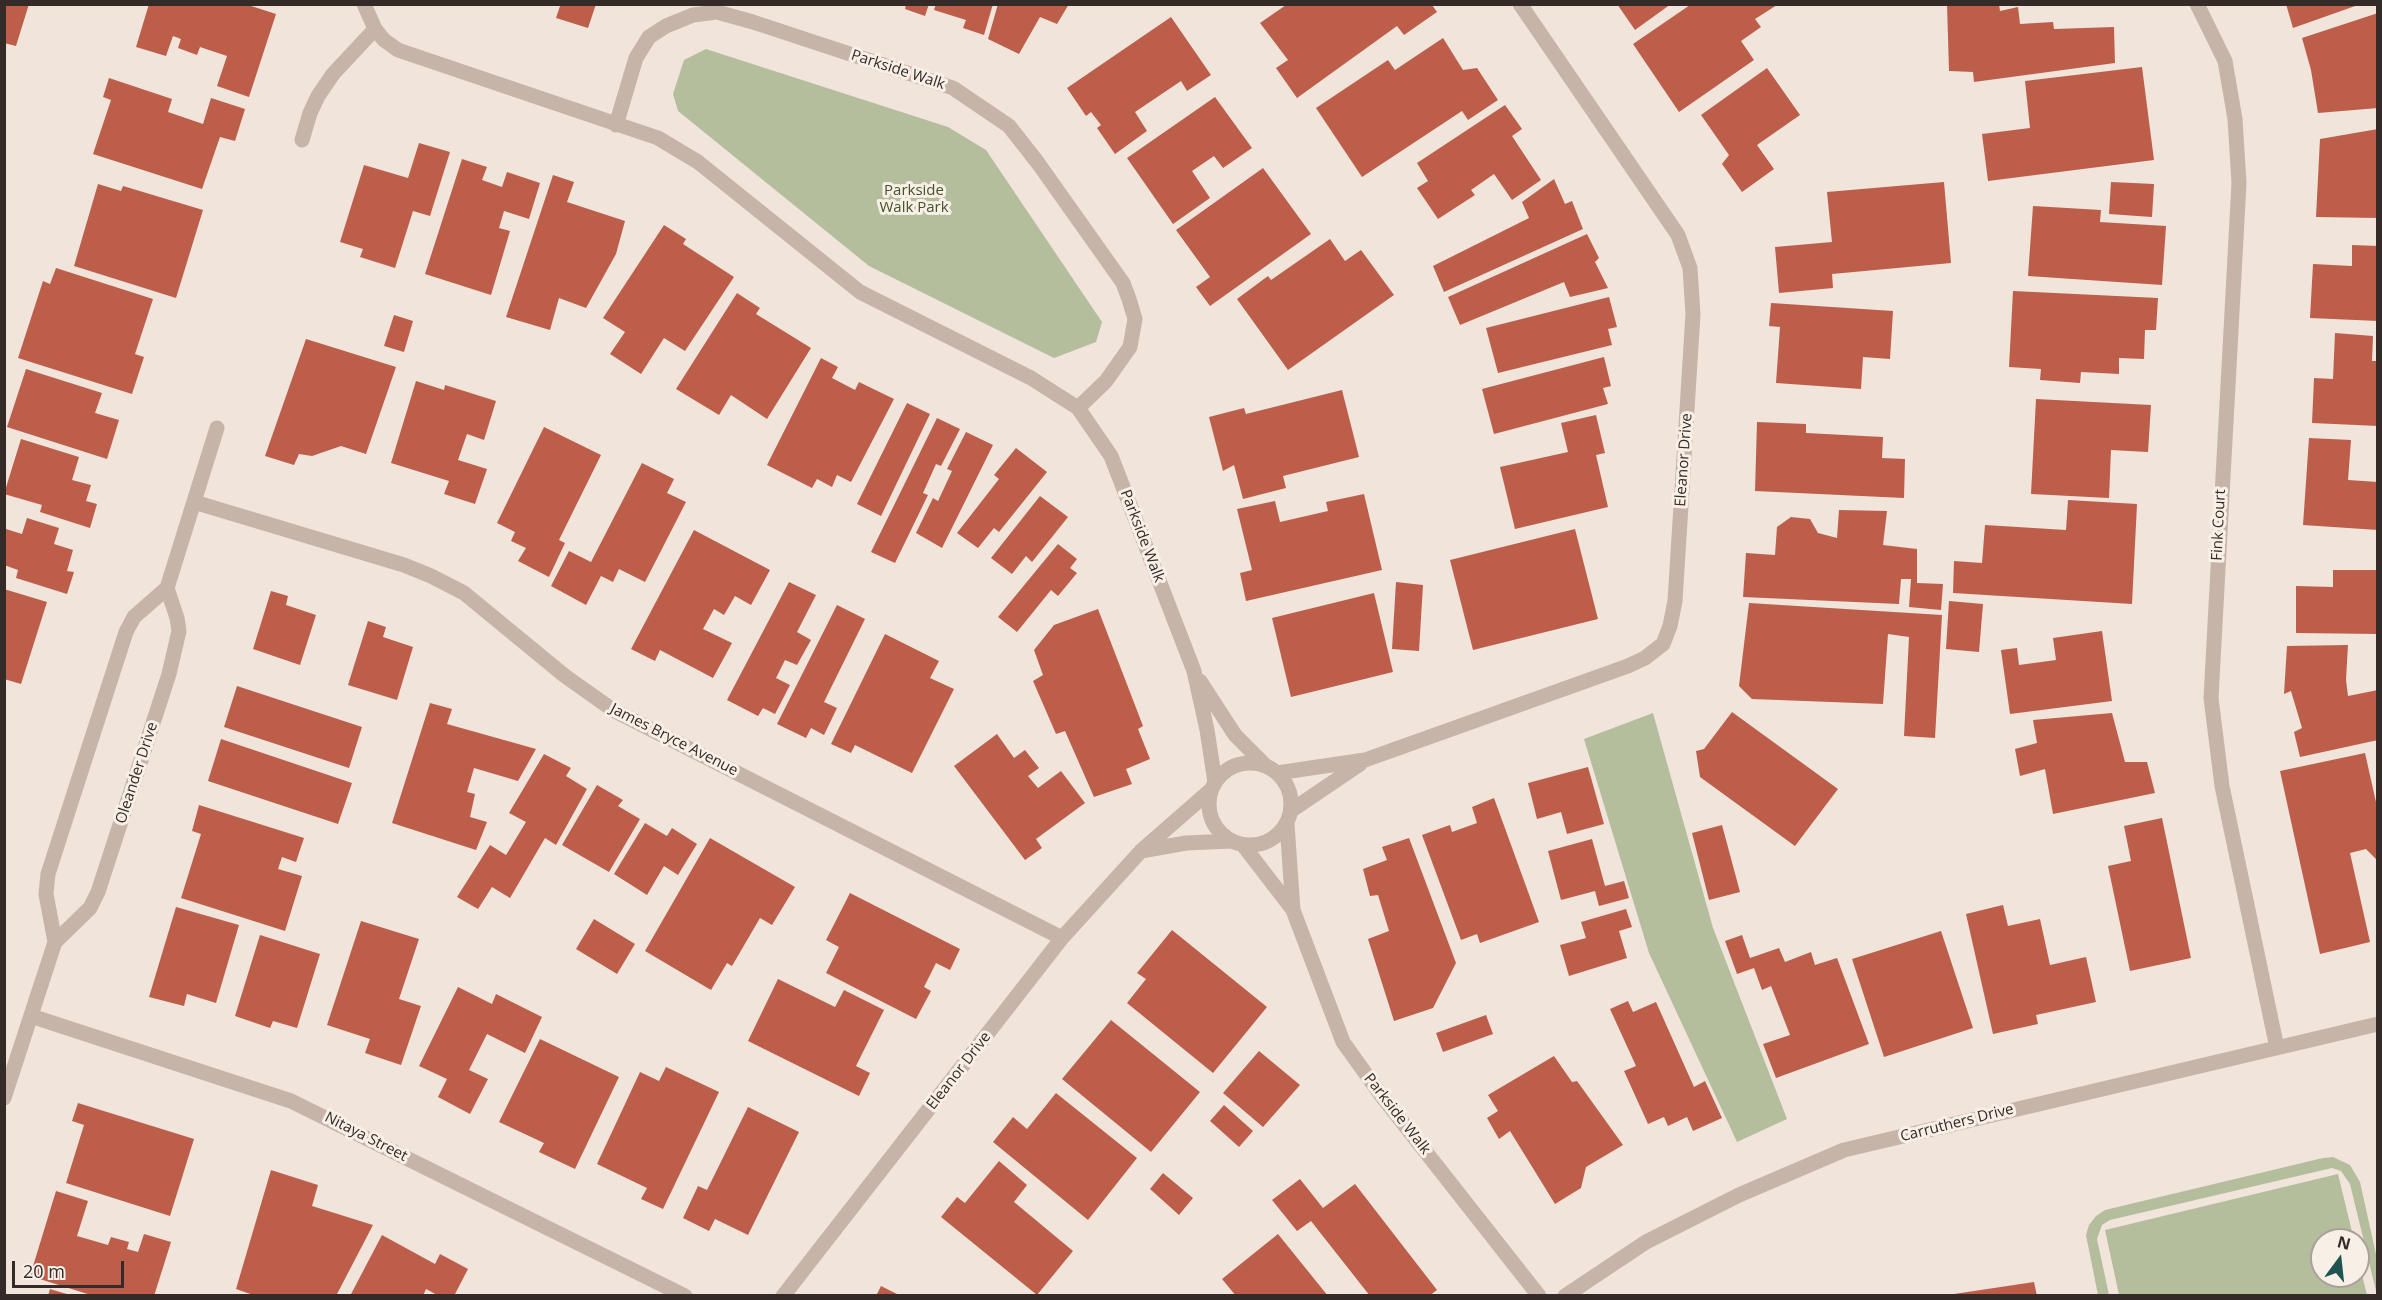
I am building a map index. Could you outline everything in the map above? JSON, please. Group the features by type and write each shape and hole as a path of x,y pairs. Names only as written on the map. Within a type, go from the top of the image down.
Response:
{"street":[{"path":"302,140 309,113 318,96 333,74 375,29 363,4"},
{"name":"Eleanor Drive","path":"1271,769 1365,760 1628,666 1645,658 1663,644 1670,626 1675,602 1693,314 1690,268 1678,235 1520,4"},
{"name":"Fink Court","path":"2197,4 2225,61 2235,119 2239,183 2211,698 2222,786 2277,1047"},
{"name":"Parkside Walk","path":"616,125 636,58 649,37 666,26 693,15 717,12 953,88 1008,126 1038,163 1116,274 1129,299 1135,319 1130,348 1106,381 1078,408"},
{"name":"Parkside Walk","path":"375,29 384,40 398,50 658,138 698,162 860,292 1031,378 1078,408 1111,456 1194,670 1207,730 1213,786"},
{"path":"168,588 217,428"},
{"name":"James Bryce Avenue","path":"194,502 404,565 431,576 464,593 565,675 614,710 1062,938"},
{"name":"Oleander Drive","path":"4,1098 55,942 90,908 98,892 166,685 178,631 177,618 168,588 134,617 126,632 48,874 46,894 55,942"},
{"name":"Parkside Walk","path":"1194,670 1235,735 1271,769"},
{"name":"Eleanor Drive","path":"1289,817 1365,760"},
{"path":"1141,851 1186,843 1237,843 1255,846 1267,842 1278,834 1289,817 1291,796 1286,783 1271,769 1251,762 1227,769 1213,786 1209,806 1213,824 1221,834 1237,843"},
{"name":"Eleanor Drive","path":"783,1296 1062,938 1141,851 1213,786"},
{"name":"Parkside Walk","path":"1289,817 1293,910 1343,1042 1539,1296"},
{"name":"Parkside Walk","path":"1237,843 1293,910"},
{"name":"Nitaya Street","path":"31,1016 291,1101 685,1296"},
{"name":"Carruthers Drive","path":"1565,1296 1646,1242 1739,1195 1844,1150 2378,1024"}],"green space":[{"name":"Parkside Walk Park","path":"706,49 948,127 986,150 1102,322 1096,342 1054,358 869,266 678,111 673,94 684,60"},
{"path":"1653,713 1713,928 1787,1119 1737,1142 1649,953 1584,739"},
{"path":"2333,1157 2350,1165 2360,1182 2377,1259 2377,1295 2370,1266 2370,1228 2361,1228 2350,1184 2341,1171 2332,1168 2110,1220 2102,1225 2097,1239 2109,1295 2098,1295 2086,1235 2089,1225 2105,1210"},
{"path":"2338,1174 2351,1228 2310,1228 2310,1288 2365,1288 2367,1295 2119,1295 2105,1230"}],"building":[{"path":"4,4 29,4 16,46 4,43"},
{"path":"149,4 245,4 276,14 249,97 217,86 227,56 200,47 197,55 178,48 181,39 173,36 166,56 136,47"},
{"path":"556,4 596,4 588,28 556,18 560,6"},
{"path":"906,4 929,4 925,16 905,9"},
{"path":"936,4 993,4 984,35 963,28 966,20 934,10"},
{"path":"998,4 1069,4 1057,24 1040,17 1019,54 988,39"},
{"path":"1617,4 1671,4 1635,30"},
{"path":"1947,4 1999,4 2000,11 2018,7 2020,24 2053,22 2054,29 2114,27 2115,63 1974,82 1973,72 1949,71"},
{"path":"2286,4 2358,4 2358,5 2293,28"},
{"path":"1286,5 1432,5 1437,12 1404,35 1397,26 1297,98 1276,68 1288,60 1260,23"},
{"path":"1690,5 1777,5 1755,19 1761,27 1741,41 1754,60 1679,112 1633,44"},
{"path":"2378,13 2378,108 2318,113 2311,70 2302,38"},
{"path":"1171,17 1211,75 1187,91 1181,81 1135,112 1147,131 1115,154 1097,128 1101,125 1091,112 1086,116 1067,88"},
{"path":"1443,38 1463,70 1477,68 1498,100 1468,120 1462,111 1362,177 1316,108 1388,60 1395,70"},
{"path":"2142,67 2154,160 1988,181 1982,134 2030,128 2025,81"},
{"path":"1767,68 1800,115 1757,145 1774,169 1742,192 1722,164 1729,155 1701,115"},
{"path":"109,78 172,99 168,112 203,124 211,98 245,109 235,141 220,137 202,189 93,154 111,100 103,97"},
{"path":"1215,97 1252,148 1223,168 1214,156 1192,171 1210,198 1173,224 1127,158"},
{"path":"1505,105 1522,129 1512,136 1541,180 1512,200 1494,174 1471,190 1475,195 1438,219 1417,188 1428,181 1417,163"},
{"path":"2378,129 2378,218 2316,217 2320,139"},
{"path":"419,143 450,152 430,216 413,211 395,268 360,257 363,249 340,242 364,165 408,178"},
{"path":"462,159 487,167 482,180 502,187 507,172 540,183 529,219 504,211 499,228 510,231 491,295 425,274"},
{"path":"1263,168 1311,234 1210,306 1196,287 1210,277 1176,230"},
{"path":"553,175 574,182 567,202 625,221 616,254 586,308 559,298 550,330 506,317"},
{"path":"1554,179 1565,204 1572,201 1583,229 1444,292 1433,266 1529,218 1522,202"},
{"path":"1944,182 1951,263 1832,274 1833,288 1779,293 1775,247 1832,242 1827,192"},
{"path":"2111,182 2154,184 2152,217 2109,214"},
{"path":"98,184 121,191 123,186 203,210 176,298 74,266"},
{"path":"2033,206 2101,210 2100,222 2166,226 2162,285 2028,276"},
{"path":"664,225 686,239 683,244 734,277 685,351 664,338 641,374 610,354 625,332 603,318"},
{"path":"1587,234 1599,258 1595,262 1608,288 1570,297 1564,282 1460,325 1448,297"},
{"path":"1330,239 1345,261 1361,250 1394,295 1288,370 1237,299 1268,276 1271,280"},
{"path":"2352,245 2378,246 2378,321 2310,318 2313,264 2352,266"},
{"path":"56,268 153,299 135,354 144,357 132,394 18,358 43,281 50,284"},
{"path":"2013,291 2158,298 2156,330 2145,330 2144,359 2119,358 2119,374 2081,372 2080,383 2040,380 2041,369 2009,367"},
{"path":"737,293 760,308 756,314 811,348 767,419 731,395 719,415 676,389"},
{"path":"1609,297 1617,327 1608,329 1612,345 1498,373 1486,328"},
{"path":"1771,303 1893,311 1890,359 1863,357 1861,389 1776,383 1780,327 1769,326"},
{"path":"394,315 413,321 404,352 384,346"},
{"path":"2335,333 2373,336 2372,361 2378,361 2378,426 2312,423 2314,378 2333,379"},
{"path":"306,339 396,367 366,454 341,446 312,456 299,454 294,465 265,456"},
{"path":"1604,357 1611,386 1603,388 1608,404 1494,434 1482,389"},
{"path":"821,358 838,367 832,378 855,390 859,382 894,399 851,482 837,475 832,487 817,479 812,488 767,465"},
{"path":"26,369 102,393 95,413 119,420 107,459 7,427"},
{"path":"416,381 444,390 445,385 496,401 484,440 467,434 458,460 487,469 475,504 444,494 449,481 391,463"},
{"path":"1342,390 1359,457 1283,476 1286,488 1243,499 1234,465 1223,471 1209,417 1244,408 1246,414"},
{"path":"2036,399 2151,405 2148,452 2111,450 2109,498 2031,494"},
{"path":"907,403 930,414 881,516 857,504"},
{"path":"1596,415 1605,453 1596,455 1608,507 1515,529 1500,467 1568,452 1561,423"},
{"path":"937,418 960,429 941,466 936,464 923,493 928,495 895,563 871,552"},
{"path":"1757,422 1806,424 1806,433 1883,437 1882,458 1905,459 1904,498 1755,491"},
{"path":"544,427 601,455 559,540 565,543 549,577 518,561 526,548 511,541 515,532 497,523"},
{"path":"966,432 993,445 942,548 916,533 933,498 938,501 952,471 947,469"},
{"path":"2309,438 2351,440 2348,480 2378,482 2378,530 2303,525"},
{"path":"21,439 79,457 72,480 91,485 86,501 97,504 90,528 40,512 42,505 4,494"},
{"path":"1016,448 1047,472 999,532 994,528 978,548 957,533 999,479 994,475"},
{"path":"642,463 674,479 667,493 686,502 645,582 619,569 613,582 601,576 586,605 551,586 569,551 591,562"},
{"path":"1364,494 1382,570 1246,601 1240,573 1252,570 1237,509 1275,501 1280,522 1328,511 1326,502"},
{"path":"1040,496 1068,517 1032,562 1026,556 1012,574 991,558"},
{"path":"2068,500 2137,504 2132,604 1953,593 1954,561 1982,563 1985,525 2066,530"},
{"path":"1839,510 1887,511 1883,545 1917,549 1917,583 1943,584 1941,610 1909,607 1911,579 1901,579 1899,604 1743,597 1746,553 1775,555 1777,527 1791,517 1810,519 1818,533 1837,538"},
{"path":"27,518 59,528 54,544 73,550 67,571 74,572 67,594 16,578 18,570 4,565 6,529 22,534"},
{"path":"1575,529 1598,619 1473,650 1450,560"},
{"path":"694,530 770,570 751,605 735,596 724,615 714,609 703,629 732,643 713,678 660,650 655,661 631,649"},
{"path":"1058,544 1077,559 1070,568 1077,573 1058,596 1051,590 1017,632 998,617"},
{"path":"2333,570 2376,570 2378,634 2296,633 2296,586 2333,587"},
{"path":"789,582 816,595 797,632 811,640 797,665 785,660 776,678 790,685 775,714 763,708 758,716 727,700"},
{"path":"1396,582 1423,585 1419,651 1392,649"},
{"path":"4,589 47,602 21,684 4,679"},
{"path":"271,591 288,596 286,605 316,615 300,665 253,649"},
{"path":"1374,593 1393,672 1291,697 1272,618"},
{"path":"1949,601 1983,604 1979,652 1946,649"},
{"path":"1749,603 1942,615 1935,738 1904,736 1909,637 1888,634 1883,704 1752,699 1739,686"},
{"path":"837,605 865,619 824,702 837,708 824,735 811,728 806,738 777,724"},
{"path":"1098,609 1143,726 1138,729 1150,759 1126,769 1132,784 1094,797 1065,731 1056,734 1033,681 1043,675 1034,650 1054,625"},
{"path":"368,621 386,627 383,637 413,647 397,700 348,685"},
{"path":"2102,631 2112,701 2010,714 2001,650 2017,648 2019,665 2056,660 2053,638"},
{"path":"885,634 939,661 930,678 954,689 912,773 855,745 851,753 831,744"},
{"path":"2348,645 2346,680 2348,696 2378,690 2378,740 2300,757 2294,732 2302,728 2291,691 2284,694 2287,646"},
{"path":"237,686 362,727 349,768 224,727"},
{"path":"430,703 452,709 447,724 536,749 518,781 474,768 467,792 475,794 470,817 487,822 476,850 392,823"},
{"path":"1732,712 1838,789 1795,846 1700,777 1696,751 1704,749"},
{"path":"2112,713 2125,762 2147,762 2155,793 2053,814 2045,769 2020,776 2015,749 2037,743 2033,720"},
{"path":"997,734 1014,758 1025,750 1039,768 1028,776 1038,788 1061,771 1085,803 1036,839 1042,848 1025,860 954,766"},
{"path":"221,739 352,783 338,824 208,781"},
{"path":"2365,753 2378,811 2378,861 2366,849 2350,853 2370,942 2320,954 2280,771"},
{"path":"544,754 571,768 566,776 587,789 556,845 545,838 510,898 492,887 478,909 457,897 490,845 506,855 526,822 509,813"},
{"path":"1588,767 1604,824 1567,834 1561,812 1537,819 1528,783"},
{"path":"597,785 623,800 618,806 640,819 609,872 562,845"},
{"path":"1494,798 1539,922 1480,943 1477,934 1461,940 1422,835 1450,825 1452,832 1477,823 1472,807"},
{"path":"199,805 304,838 296,862 282,857 278,869 302,876 285,931 181,898 201,834 192,831"},
{"path":"2162,818 2191,958 2130,971 2108,866 2131,861 2124,826"},
{"path":"645,823 667,836 672,828 697,844 678,875 664,866 647,895 614,874"},
{"path":"1722,825 1740,892 1709,900 1692,833"},
{"path":"710,838 795,887 772,925 760,918 732,966 727,963 711,990 645,951"},
{"path":"1409,838 1456,963 1433,1008 1394,1021 1368,939 1389,931 1378,895 1370,896 1363,869 1387,860 1382,847"},
{"path":"1592,839 1605,886 1624,881 1629,898 1599,906 1595,891 1561,900 1548,851"},
{"path":"850,893 960,949 950,970 936,963 924,987 931,991 916,1019 826,973 839,947 826,940"},
{"path":"2003,905 2008,926 2040,919 2050,965 2086,957 2096,1002 2036,1015 2038,1024 1993,1034 1966,914"},
{"path":"176,907 239,925 216,1003 187,994 184,1006 149,997"},
{"path":"1626,909 1632,927 1619,931 1627,958 1569,976 1560,945 1586,938 1581,922"},
{"path":"594,919 635,944 617,974 576,949"},
{"path":"361,921 419,939 399,999 421,1006 401,1065 365,1053 370,1039 327,1025"},
{"path":"1172,930 1267,1007 1213,1073 1127,1003 1146,979 1137,973"},
{"path":"1941,931 1973,1028 1884,1057 1852,959"},
{"path":"260,935 320,954 297,1028 273,1021 270,1028 235,1016"},
{"path":"1742,935 1750,958 1779,948 1785,962 1811,952 1815,965 1837,958 1869,1044 1776,1078 1763,1044 1790,1035 1771,986 1762,990 1754,968 1737,974 1725,941"},
{"path":"778,979 835,1007 844,990 884,1010 856,1066 870,1073 859,1096 748,1041"},
{"path":"458,987 492,1004 496,994 542,1017 525,1053 487,1034 469,1070 488,1079 470,1114 438,1097 447,1079 419,1066"},
{"path":"1628,1001 1633,1012 1656,1002 1694,1087 1705,1081 1722,1118 1693,1131 1687,1117 1668,1126 1664,1117 1648,1124 1624,1071 1636,1066 1610,1009"},
{"path":"1486,1015 1493,1034 1443,1052 1436,1033"},
{"path":"1111,1020 1200,1092 1151,1152 1062,1079"},
{"path":"540,1039 619,1077 575,1169 539,1152 544,1143 499,1122"},
{"path":"1259,1051 1300,1085 1263,1127 1223,1093"},
{"path":"1554,1056 1572,1082 1577,1081 1623,1145 1586,1167 1581,1188 1555,1204 1510,1131 1499,1139 1487,1118 1498,1111 1488,1095"},
{"path":"666,1067 719,1092 663,1209 641,1199 647,1188 597,1164 640,1072 659,1081"},
{"path":"1056,1093 1137,1158 1088,1220 993,1142 1013,1117 1027,1129"},
{"path":"78,1103 194,1139 170,1216 66,1183 84,1125 72,1121"},
{"path":"1224,1105 1253,1131 1239,1147 1210,1121"},
{"path":"748,1107 799,1132 748,1235 715,1219 709,1231 683,1218 698,1186 707,1190"},
{"path":"999,1161 1027,1185 1014,1202 1073,1251 1037,1295 941,1217 957,1197 965,1203"},
{"path":"271,1170 318,1185 312,1206 373,1225 336,1296 256,1296 236,1289"},
{"path":"1163,1173 1193,1198 1179,1215 1150,1189"},
{"path":"1300,1179 1323,1208 1355,1184 1437,1290 1429,1296 1370,1296 1311,1221 1297,1231 1272,1200"},
{"path":"56,1191 88,1201 77,1236 108,1245 111,1237 129,1242 127,1249 138,1252 144,1234 171,1242 154,1296 94,1296 30,1276"},
{"path":"1278,1234 1328,1296 1236,1296 1222,1279"},
{"path":"382,1235 435,1264 440,1254 468,1269 454,1296 439,1296 426,1289 423,1296 350,1296"},
{"path":"2034,1282 2037,1296 1955,1296 1954,1294"},
{"path":"881,1286 901,1296 876,1296"},
{"path":"50,1289 70,1295 70,1296 48,1296"}]}
